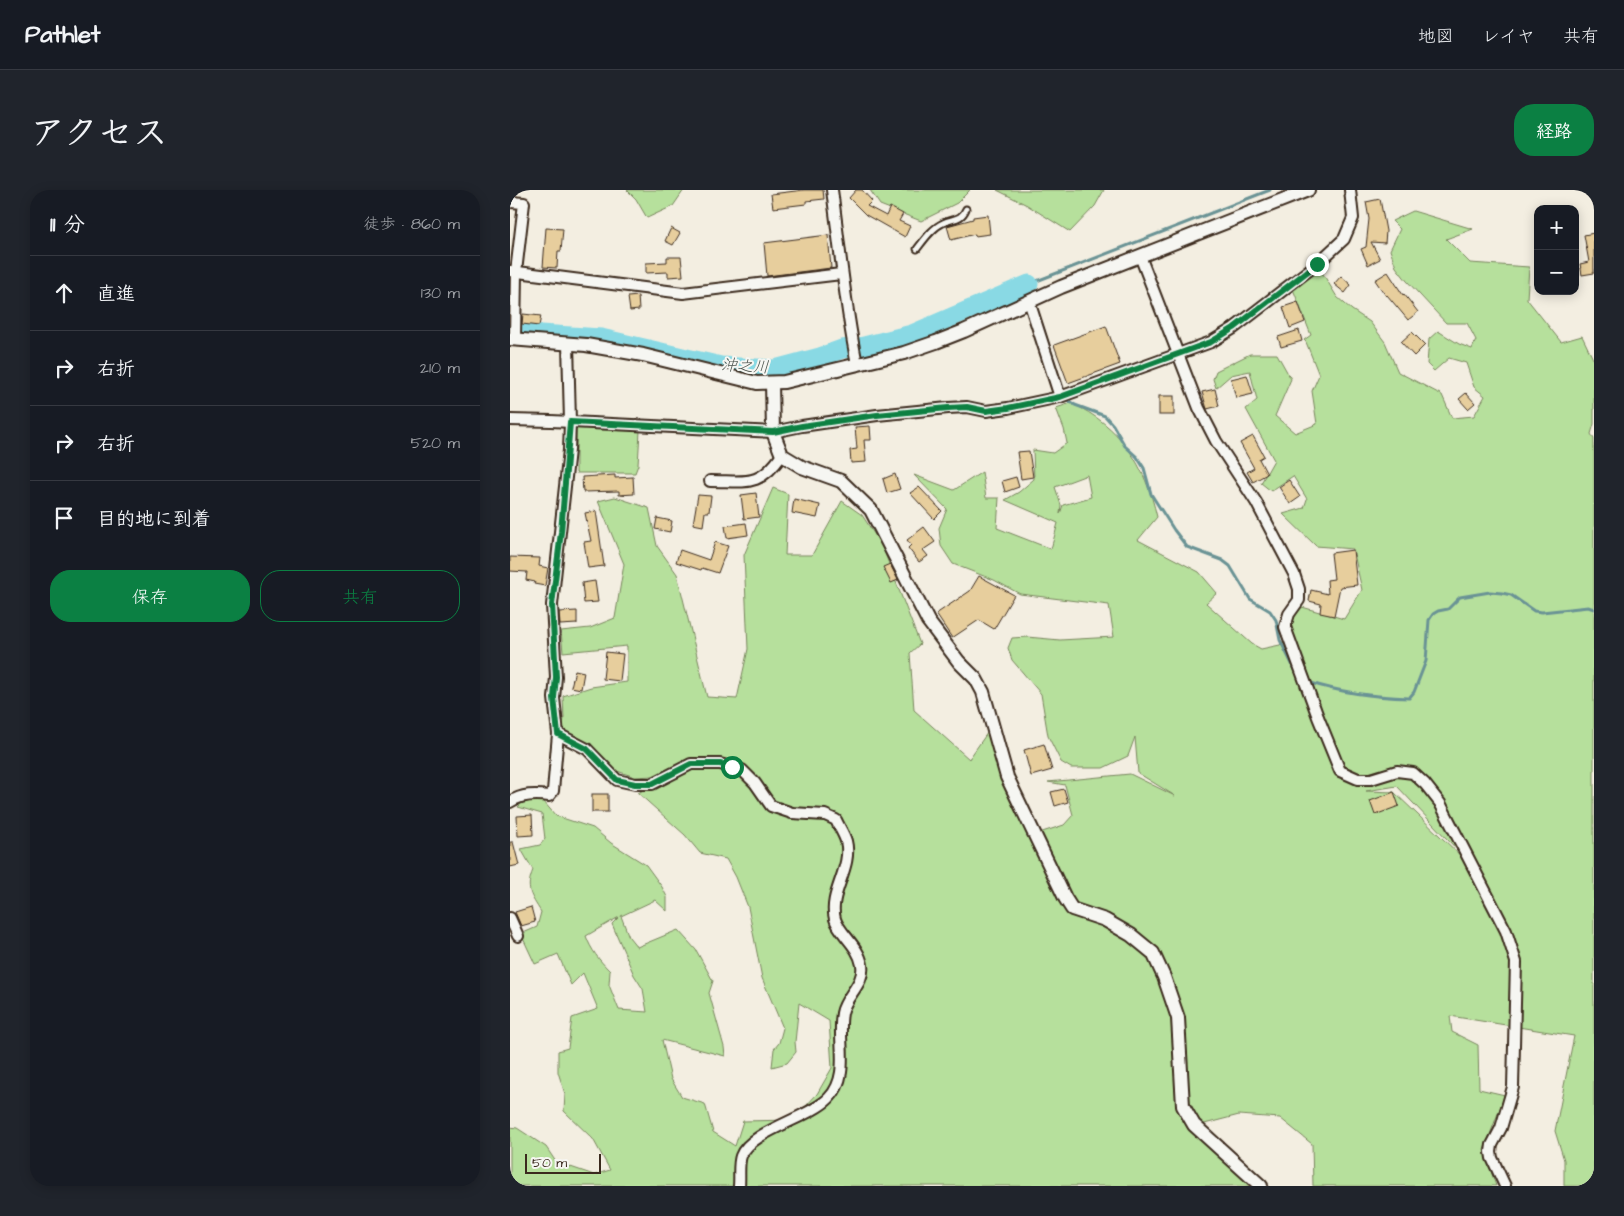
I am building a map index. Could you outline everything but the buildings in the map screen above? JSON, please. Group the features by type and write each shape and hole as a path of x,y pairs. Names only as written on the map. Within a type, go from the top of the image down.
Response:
{"street":[{"path":"832,190 841,274 850,336 857,364"},
{"path":"510,202 524,203 513,272 512,339 568,343 643,355 757,383 772,383 801,378 904,353 964,332 1029,301 1308,190"},
{"path":"510,420 773,432 877,415 948,408 967,407 986,411 1060,397 1179,352 1211,342 1234,328 1317,264 1344,239 1353,218 1350,190"},
{"path":"1140,256 1179,352 1199,408 1216,441 1256,502 1294,574 1299,589 1299,600 1289,614 1285,627 1340,771 1358,779 1371,780 1396,770 1413,773 1425,784 1444,812 1506,931 1516,962 1513,1087 1501,1128 1492,1145 1491,1152 1505,1186"},
{"path":"513,272 684,293 841,274"},
{"path":"1029,301 1060,397"},
{"path":"510,802 519,796 538,794 549,796 553,791 558,734 554,698 556,677 552,605 561,532 570,422 568,343"},
{"path":"772,383 773,432 782,455 802,467 841,481 872,510 928,621 944,643 976,679 983,692 1007,777 1063,895 1072,909 1105,920 1131,935 1153,953 1164,977 1178,1018 1183,1106 1190,1120 1261,1186"},
{"path":"710,481 752,481 763,477 772,470 782,455"},
{"path":"558,734 587,749 617,780 635,784 652,784 691,764 720,764 742,770 755,783 770,806 792,813 825,815 836,820 846,842 846,860 834,902 835,920 855,948 862,965 860,981 842,1012 841,1079 830,1097 816,1108 761,1136 745,1149 741,1156 739,1186"},
{"path":"510,918 518,936"}],"lane":[{"path":"917,249 932,230 943,222 958,219 964,215 966,209"}],"green space":[{"path":"627,190 684,190 673,206 647,218 636,199"},
{"path":"870,190 970,190 957,203 921,221 880,205"},
{"path":"997,190 1104,190 1095,206 1070,232 1027,205"},
{"path":"1413,211 1473,229 1446,239 1470,263 1529,267 1527,299 1561,342 1582,336 1594,361 1594,424 1591,434 1594,439 1594,1186 1564,1186 1564,1160 1555,1131 1574,1036 1450,1016 1452,1032 1478,1045 1479,1089 1505,1095 1484,1150 1496,1186 1313,1186 1312,1144 1280,1118 1239,1115 1189,1128 1251,1186 510,1186 510,1127 517,1128 546,1147 556,1162 594,1175 610,1170 593,1139 564,1111 565,1094 558,1072 558,1051 568,1048 572,1018 598,1009 583,973 571,985 558,954 535,964 521,934 537,927 541,912 534,901 529,887 533,870 521,849 540,845 545,839 542,814 518,807 527,798 543,801 556,816 593,828 611,843 646,865 662,887 667,897 667,911 655,900 621,916 629,937 637,947 678,930 696,950 713,981 709,993 725,1056 662,1040 671,1079 682,1097 705,1104 713,1132 735,1146 743,1121 793,1120 817,1094 832,1068 829,1021 799,1003 795,1042 796,1052 787,1063 772,1067 774,1049 779,1043 783,1028 762,978 748,907 736,877 726,859 700,853 685,835 638,793 678,771 635,777 617,771 595,758 586,742 561,736 564,718 563,696 591,687 627,682 627,646 563,652 561,631 590,628 615,618 624,564 598,501 615,497 649,508 657,546 677,574 707,697 737,699 748,649 744,555 773,488 788,494 785,555 812,555 842,501 862,515 882,546 920,644 910,653 914,710 969,759 992,726 1036,834 1064,825 1073,815 1065,785 1048,782 1130,774 1175,796 1138,773 1135,737 1128,756 1103,768 1071,768 1061,762 1048,736 1041,694 1012,660 1008,648 1012,638 1027,637 1060,640 1114,637 1109,605 1020,594 994,580 953,564 941,546 939,528 947,509 914,475 954,490 982,472 986,498 999,498 997,528 1051,549 1058,523 1005,500 1019,492 1034,479 1033,450 1053,453 1067,443 1056,408 1071,403 1089,412 1117,435 1138,464 1146,480 1157,517 1138,540 1199,572 1217,593 1206,603 1252,644 1261,649 1280,645 1285,639 1295,605 1344,619 1362,590 1353,549 1316,546 1283,514 1304,508 1307,499 1293,476 1271,491 1261,483 1274,460 1246,409 1257,400 1250,371 1231,375 1216,388 1213,379 1216,371 1250,354 1277,354 1291,379 1275,416 1295,433 1317,424 1312,391 1319,375 1304,340 1311,335 1291,284 1317,264 1337,297 1370,322 1385,342 1398,372 1442,395 1452,418 1474,416 1485,396 1474,387 1466,363 1449,358 1434,371 1427,364 1429,339 1438,331 1459,344 1472,349 1476,340 1467,323 1446,323 1396,267 1390,250 1400,229 1392,221","holes":["1087,475 1091,497 1063,505 1060,514 1061,505 1055,487","1397,786 1465,858 1394,792 1366,791","619,917 612,924 634,975 643,989 647,1012 619,1010 609,985 610,971 596,955 586,936"]},
{"path":"576,428 640,431 638,465 635,473 576,473"}],"waterway":[{"path":"1033,297 1029,284 1270,190"},
{"name":"沖之川","path":"510,332 601,338 721,366 775,369 842,349 860,347 912,334 1029,284"},
{"path":"1035,303 1066,399 1075,405 1105,416 1113,425 1125,446 1137,457 1144,468 1151,494 1187,547 1222,560 1230,566 1250,599 1270,611 1276,620 1280,640 1296,672"},
{"path":"1308,682 1358,694 1409,698 1414,692 1426,661 1429,620 1438,611 1448,609 1460,597 1490,592 1502,593 1511,595 1534,611 1542,612 1588,607 1594,609"}],"route":[{"path":"732,767 720,764 691,764 652,784 635,784 617,780 587,749 558,734 554,698 556,677 552,605 561,532 570,422 773,432 877,415 948,408 967,407 986,411 1008,408 1060,397 1179,352 1211,342 1234,328 1317,264"}]}
